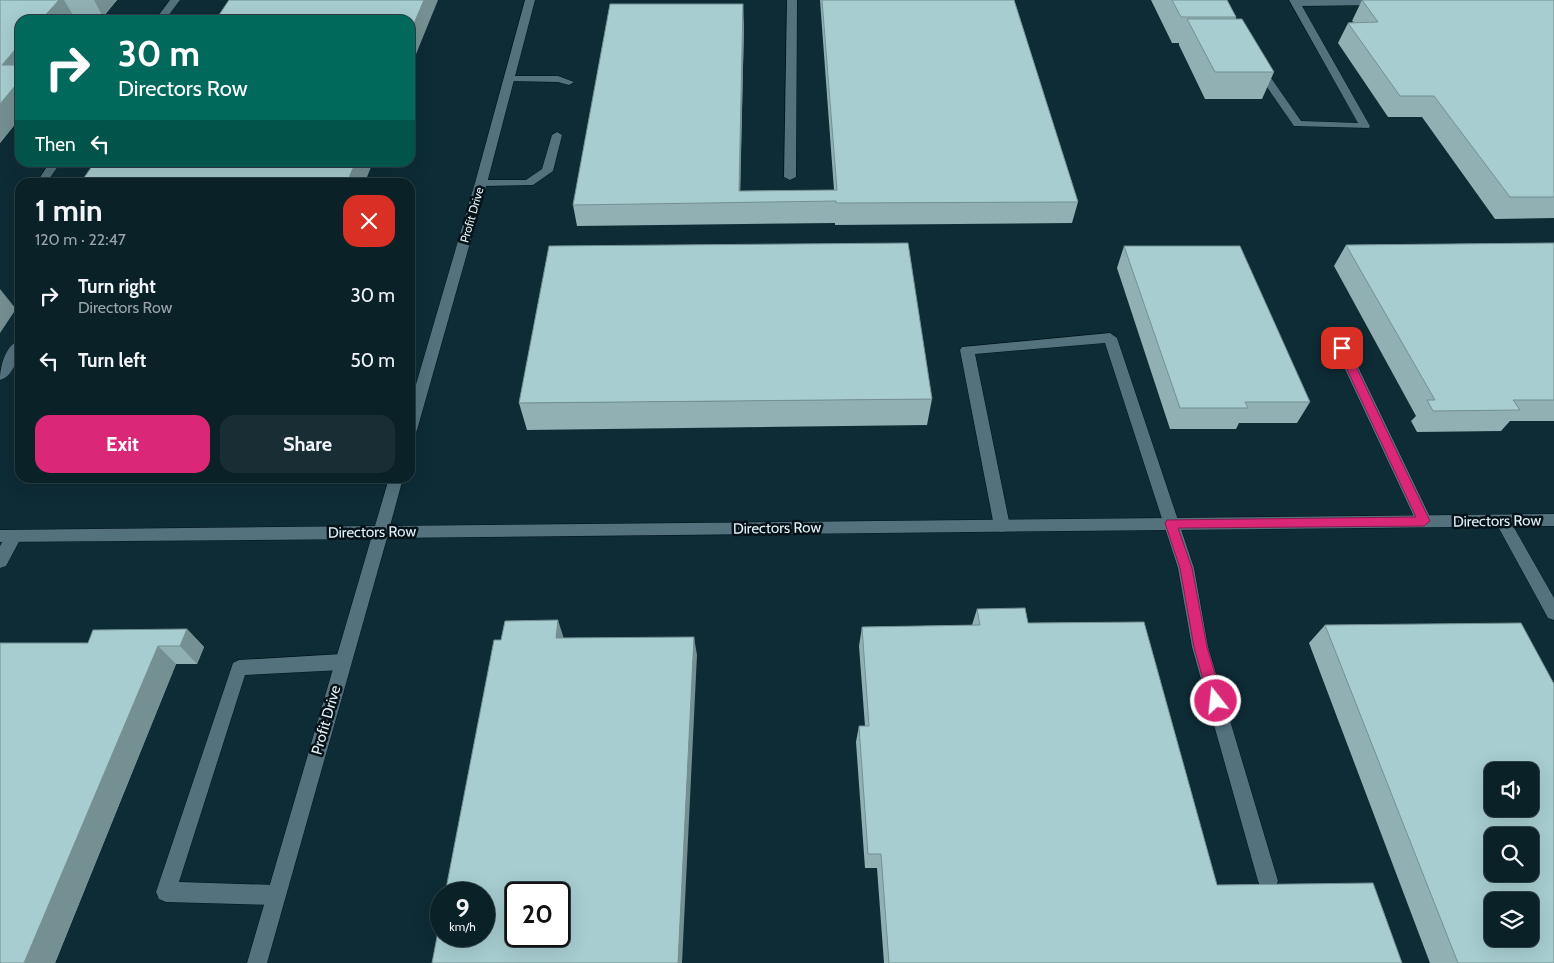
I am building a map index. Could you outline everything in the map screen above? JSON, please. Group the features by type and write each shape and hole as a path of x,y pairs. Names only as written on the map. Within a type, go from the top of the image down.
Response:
{"street":[{"path":"164,15 175,0"},
{"name":"Profit Drive","path":"415,413 510,79 530,0"},
{"path":"790,177 792,0"},
{"path":"1249,54 1298,124 1365,126 1295,2 1392,2"},
{"path":"510,79 558,79 568,82"},
{"path":"481,183 529,183 547,171 557,135"},
{"path":"45,178 52,167"},
{"path":"1002,526 967,350 1110,338 1186,568 1200,647 1268,881"},
{"path":"1342,348 1424,521"},
{"path":"0,375 15,352"},
{"name":"Profit Drive","path":"257,963 395,483"},
{"name":"Directors Row","path":"7,536 1554,520"},
{"path":"1503,521 1554,613"},
{"path":"0,561 7,536"},
{"path":"276,895 166,892 239,668 342,662"}],"building":[{"path":"0,0 59,0 46,15 15,15 15,50 2,65 15,65 15,86 0,104"},
{"path":"229,0 424,0 415,21 415,15 219,15"},
{"path":"822,0 1014,0 1078,202 836,203 836,201 573,205 610,4 743,4 739,191 837,190"},
{"path":"1172,0 1227,0 1236,17 1181,17"},
{"path":"1362,0 1554,0 1554,197 1510,197 1434,96 1400,96 1348,23 1378,22"},
{"path":"1187,19 1242,19 1274,72 1215,72"},
{"path":"92,167 354,167 349,178 84,178"},
{"path":"908,243 932,399 519,403 549,246"},
{"path":"1554,243 1554,400 1513,400 1520,410 1433,411 1427,400 1435,400 1346,245"},
{"path":"1124,246 1240,246 1310,402 1245,402 1248,408 1180,408"},
{"path":"1025,608 1028,623 1144,622 1217,885 1373,883 1402,963 889,963 881,854 868,854 859,726 869,726 862,627 980,625 977,609"},
{"path":"558,620 556,638 694,637 678,963 432,963 435,947 495,947 495,882 447,882 494,640 501,640 505,621"},
{"path":"1521,623 1554,684 1554,963 1458,963 1325,625"},
{"path":"187,629 180,646 158,646 24,963 0,963 0,643 88,643 93,630"}],"route":[{"path":"1216,701 1200,647 1186,568 1171,523 1424,521 1342,348"}]}
